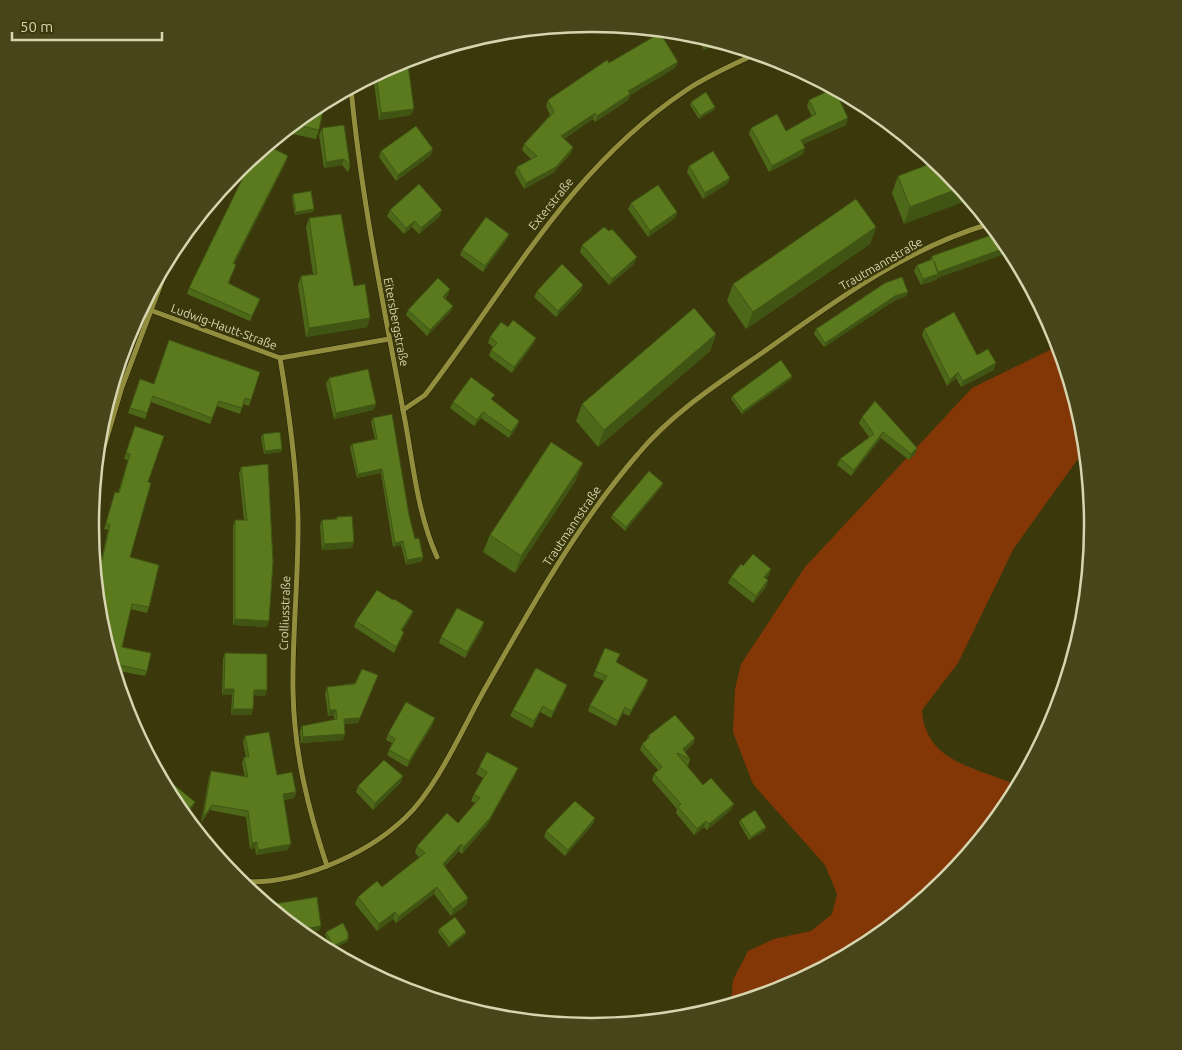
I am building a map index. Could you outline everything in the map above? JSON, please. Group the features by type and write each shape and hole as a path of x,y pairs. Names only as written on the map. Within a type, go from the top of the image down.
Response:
{"street":[{"name":"Exterstraße","path":"403,410 425,395 546,225 589,173 652,114 687,90 723,69 747,58"},
{"name":"Eitersbergstraße","path":"352,94 360,178 389,339 418,495 430,541 437,557"},
{"name":"Trautmannstraße","path":"251,880 283,879 327,866 356,853 382,837 406,817 439,771 562,557 639,452 674,418 716,385 818,313 920,250 983,226"},
{"path":"107,435 122,387 157,292"},
{"name":"Ludwig-Hautt-Straße","path":"150,310 280,358 389,339"},
{"name":"Crolliusstraße","path":"280,358 293,452 298,518 293,668 295,725 302,777 327,866"}],"shaded area":[{"path":"1051,350 1067,398 1079,458 1014,548 958,663 922,710 925,727 932,741 941,751 965,765 1010,783 982,825 961,850 916,895 891,916 837,952 809,967 732,997 733,980 748,951 774,939 811,931 832,914 837,894 825,865 753,784 733,732 735,689 741,664 805,567 972,388"}],"building":[{"path":"653,37 663,38 678,62 628,91 630,94 597,116 595,113 561,136 573,147 556,167 526,183 517,167 537,156 524,144 554,112 548,100 607,60 609,63"},
{"path":"408,68 414,109 381,113 377,81"},
{"path":"706,92 715,107 700,116 691,102"},
{"path":"826,92 839,100 848,118 801,140 805,148 772,166 751,128 777,114 786,131 816,114 809,100"},
{"path":"323,112 319,130 302,126"},
{"path":"344,125 350,166 344,159 326,162 322,128"},
{"path":"416,126 433,149 398,175 381,151"},
{"path":"274,149 288,156 233,263 236,265 228,283 260,299 252,316 189,288 243,177"},
{"path":"713,151 730,178 705,193 689,166"},
{"path":"927,165 952,191 910,207 898,176"},
{"path":"419,184 442,210 421,228 415,221 406,228 390,210"},
{"path":"658,185 677,212 650,231 631,203"},
{"path":"311,191 314,209 296,212 293,194"},
{"path":"856,199 876,227 753,312 733,284"},
{"path":"341,214 354,286 365,284 370,318 309,328 301,276 317,274 309,218"},
{"path":"486,217 509,234 485,266 462,250"},
{"path":"604,227 609,231 612,229 637,257 612,279 582,245"},
{"path":"989,236 999,250 938,272 934,261 938,274 923,279 917,265 933,259 932,256"},
{"path":"562,264 583,285 558,311 537,291"},
{"path":"902,277 908,292 895,296 825,343 816,329 885,283"},
{"path":"438,278 450,289 443,297 453,306 430,330 408,310"},
{"path":"694,308 716,334 604,430 582,404"},
{"path":"954,312 977,355 988,349 996,363 963,381 958,372 950,380 924,329"},
{"path":"513,320 536,338 514,367 491,350 497,343 490,337 501,322 508,327"},
{"path":"169,340 260,372 251,400 245,398 242,408 219,401 212,418 153,396 147,413 130,408 140,379 154,384"},
{"path":"781,360 792,376 743,411 732,396"},
{"path":"368,369 376,404 336,413 329,378"},
{"path":"471,377 495,395 491,399 519,421 511,432 483,412 477,420 453,402"},
{"path":"875,401 917,448 911,454 883,432 854,470 840,459 874,434 862,417"},
{"path":"392,414 409,515 415,539 419,538 423,557 407,560 403,541 395,543 382,469 358,474 352,444 377,439 373,418"},
{"path":"135,426 164,436 148,482 151,483 130,557 159,565 149,607 132,604 122,647 151,653 147,671 119,665 108,621 103,589 101,566 110,525 106,523 115,492 119,493 130,454 126,453"},
{"path":"280,432 282,449 265,451 263,434"},
{"path":"551,442 583,463 521,556 490,535"},
{"path":"268,464 273,562 269,621 235,619 235,520 247,520 241,467"},
{"path":"649,471 663,483 626,527 612,515"},
{"path":"352,516 354,542 324,544 322,520"},
{"path":"753,554 771,569 764,577 768,580 756,596 731,577 741,564 743,566"},
{"path":"377,590 413,611 401,630 404,632 396,647 356,621"},
{"path":"457,608 484,622 467,652 441,637"},
{"path":"605,648 620,654 616,662 648,680 631,711 625,707 618,721 590,705 607,676 595,671"},
{"path":"225,653 267,654 267,690 254,690 253,709 233,709 234,689 224,689"},
{"path":"536,668 567,685 553,712 543,706 534,721 513,710"},
{"path":"362,669 378,675 360,718 344,719 345,734 303,737 302,726 337,719 336,710 330,710 327,687 355,684"},
{"path":"406,702 435,718 409,761 389,750 395,739 388,734"},
{"path":"675,715 695,738 683,749 690,759 677,754 703,785 711,778 734,804 709,824 706,821 697,829 678,807 681,804 654,774 662,767 642,744 650,737 648,736"},
{"path":"269,732 277,775 292,772 296,792 283,794 291,844 258,850 257,842 252,843 248,811 212,805 203,818 211,771 248,777 244,757 249,757 245,736"},
{"path":"487,752 518,768 490,818 464,847 461,844 443,864 468,898 453,909 437,887 399,916 395,912 379,924 358,897 377,881 382,887 425,853 417,846 447,813 458,823 480,798 474,794 487,772 479,767"},
{"path":"384,760 403,776 375,803 358,786"},
{"path":"172,783 195,802 189,809"},
{"path":"575,801 595,818 568,850 546,831"},
{"path":"755,810 766,827 751,837 740,820"},
{"path":"317,897 321,926 309,928 276,904"},
{"path":"455,917 466,932 451,944 439,929"},
{"path":"343,923 348,933 348,939 335,945 326,932"}]}
